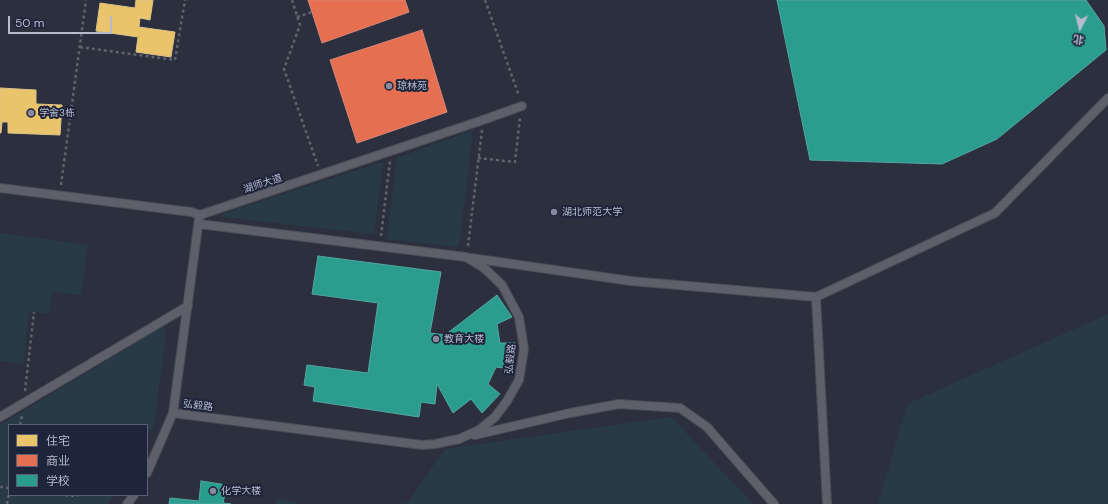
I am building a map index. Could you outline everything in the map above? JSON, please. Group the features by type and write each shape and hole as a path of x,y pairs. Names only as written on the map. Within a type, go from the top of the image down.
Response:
{"lane":[{"path":"466,257 631,281 816,298 995,213 1108,98"},
{"name":"湖师大道","path":"200,215 322,175 522,106"},
{"path":"0,188 191,212 200,215 173,413 148,471"},
{"name":"弘毅路","path":"173,413 422,445 435,444 459,439 479,430 495,417 507,401 518,380 524,349 519,317 502,285 484,268 466,257 199,224"},
{"path":"816,298 827,504"},
{"path":"0,417 188,306"},
{"path":"459,439 570,413 619,404 680,408 707,427 774,504"},
{"path":"127,504 133,496"}],"path":[{"path":"60,196 86,0"},
{"path":"80,47 176,60 185,0"},
{"path":"292,0 300,25 284,70 322,175"},
{"path":"478,158 515,162 522,106 485,0"},
{"path":"297,17 312,12"},
{"path":"466,257 483,120"},
{"path":"379,246 391,151"},
{"path":"20,424 24,403 34,312"}],"shaded area":[{"path":"473,130 459,247 387,239 397,158"},
{"path":"383,162 374,234 221,217 225,213"},
{"path":"0,233 88,245 81,295 52,292 49,314 29,311 23,364 0,361"},
{"path":"1108,314 1108,504 878,504 907,404"},
{"path":"164,326 166,334 154,426 149,432 148,424 8,424 8,496 112,496 108,504 0,504 0,425"},
{"path":"671,417 753,504 401,504 408,502 445,449"},
{"path":"276,498 301,504 275,504"}],"building: 住宅":[{"path":"136,0 153,0 150,20 140,18 139,27 175,32 171,57 136,52 138,37 96,31 100,3 135,8"},
{"name":"学舍3栋","path":"0,88 36,90 36,104 62,105 60,135 8,133 8,122 2,122 0,133"}],"building: 商业":[{"path":"308,0 405,0 409,12 322,43"},
{"name":"琼林苑","path":"422,30 447,112 357,143 330,60"}],"building: 学校":[{"path":"777,0 1086,0 1104,26 1106,50 997,139 942,164 810,160"},
{"name":"教育大楼","path":"318,256 441,272 430,333 445,335 497,295 512,317 497,324 500,343 515,343 512,369 496,367 488,384 500,394 482,413 471,399 453,413 437,384 435,404 421,402 419,417 313,401 315,387 304,385 307,365 368,373 378,303 312,294"},
{"name":"化学大楼","path":"201,481 227,485 223,503 231,504 169,504 170,498 199,501"}],"place":[{"name":"琼林苑","path":"389,86"},
{"name":"学舍3栋","path":"31,113"},
{"name":"湖北师范大学","path":"554,212"},
{"name":"教育大楼","path":"436,339"},
{"name":"化学大楼","path":"213,491"}]}
